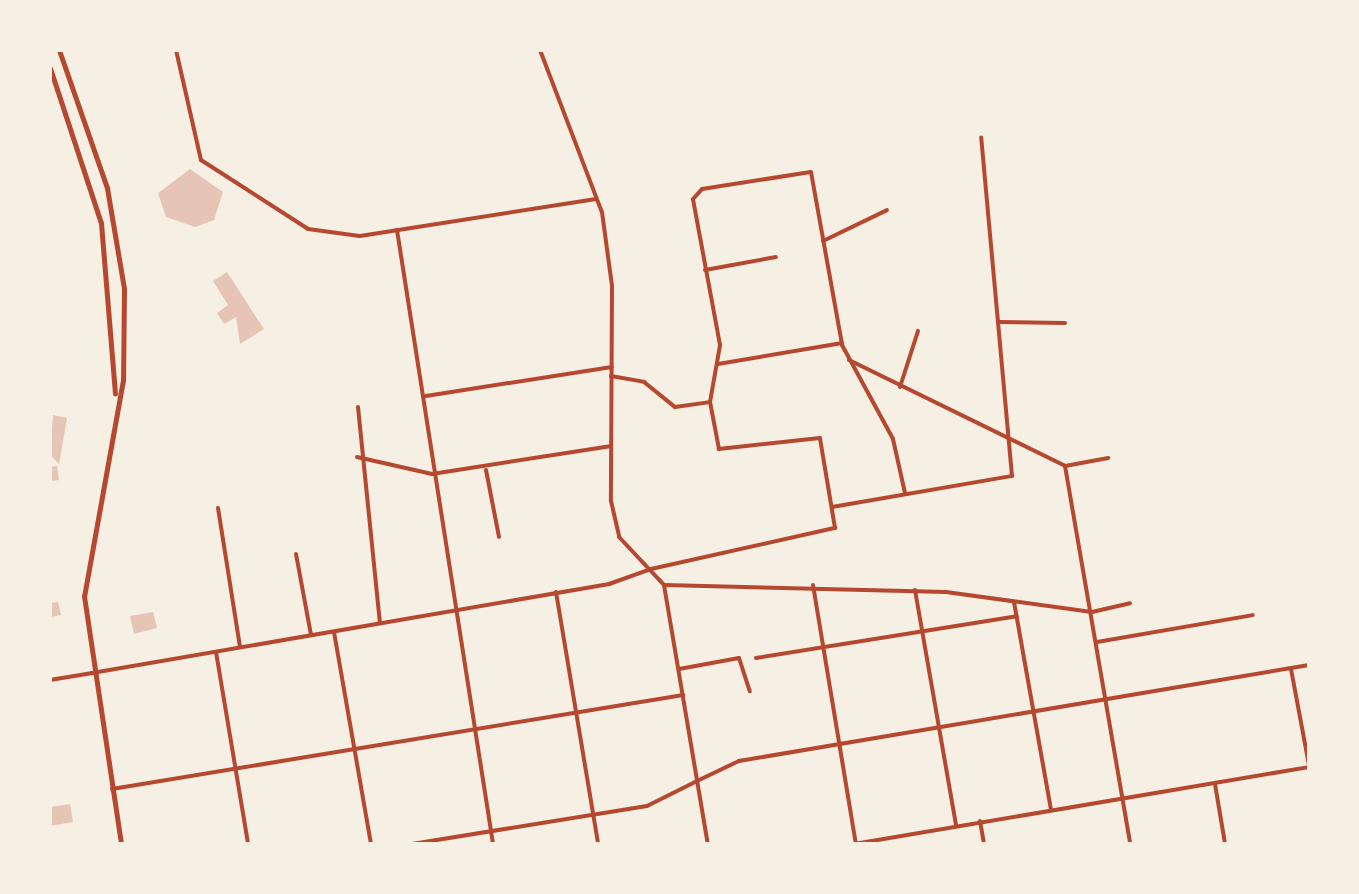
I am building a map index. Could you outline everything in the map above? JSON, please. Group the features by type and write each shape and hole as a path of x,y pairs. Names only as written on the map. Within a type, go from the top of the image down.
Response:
{"main road":[{"path":"59,50 118,244 125,334 86,564 92,673 121,844"},
{"path":"50,68 101,223 115,394"}],"street":[{"path":"176,50 193,142 211,170 308,229 360,236 596,199"},
{"path":"540,50 596,199 609,249 610,446 616,528 664,584 708,844"},
{"path":"832,507 1012,476 981,138"},
{"path":"50,680 556,592 832,534 832,507 820,438 726,452 714,430 710,402 717,364 693,199 702,189 812,172 842,344 893,439 905,493"},
{"path":"823,241 887,210"},
{"path":"397,230 426,396 432,474 453,610 493,844"},
{"path":"705,270 776,256"},
{"path":"998,322 1065,323"},
{"path":"900,387 918,331"},
{"path":"717,364 842,344"},
{"path":"848,360 1065,466 1108,458"},
{"path":"426,396 612,367"},
{"path":"612,376 644,382 675,407 710,402"},
{"path":"358,407 357,457 380,622"},
{"path":"357,457 432,474 486,470 610,446"},
{"path":"1065,466 1130,844"},
{"path":"486,470 499,537"},
{"path":"218,508 240,648"},
{"path":"296,554 311,635"},
{"path":"664,584 813,584 915,590 1092,612 1130,603"},
{"path":"813,584 855,844 1309,766 1291,669"},
{"path":"915,590 956,825"},
{"path":"556,592 598,844"},
{"path":"1014,600 1051,809"},
{"path":"756,658 1017,616"},
{"path":"1097,642 1253,616"},
{"path":"334,630 371,844"},
{"path":"216,652 248,844"},
{"path":"679,669 739,658 750,690"},
{"path":"412,844 656,804 739,762 1309,665"},
{"path":"112,789 684,695"},
{"path":"1215,783 1225,844"},
{"path":"980,822 984,844"}],"building":[{"path":"190,169 223,192 214,220 195,227 166,217 158,193"},
{"path":"227,272 264,329 240,344 236,317 224,324 217,313 228,305 213,281"},
{"path":"53,415 67,418 59,464 50,455"},
{"path":"57,466 59,480 50,481 50,467"},
{"path":"58,602 61,615 50,617 50,603"},
{"path":"153,612 157,628 134,634 130,616"},
{"path":"70,804 73,822 50,826 50,807"}]}
